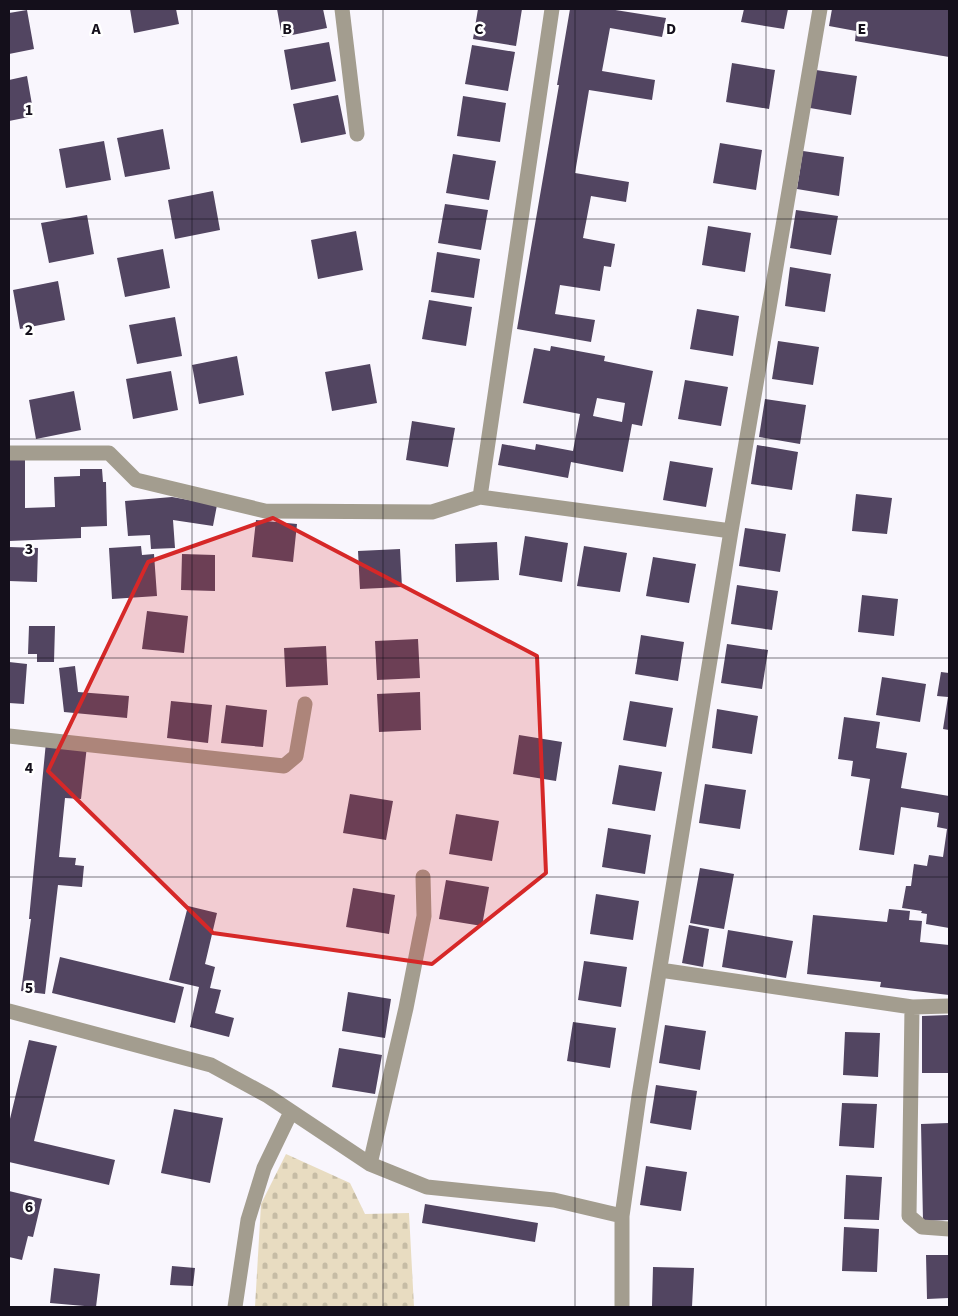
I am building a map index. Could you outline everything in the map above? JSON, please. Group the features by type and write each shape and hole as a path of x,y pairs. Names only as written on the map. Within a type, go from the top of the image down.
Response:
{"street":[{"path":"342,9 357,134"},
{"path":"480,497 552,9"},
{"path":"622,1307 622,1216 731,531 820,9"},
{"path":"9,453 109,453 136,480 265,512 432,512 480,497 731,531"},
{"path":"9,736 284,766 296,756 305,704"},
{"path":"370,1164 406,1008 424,916 423,877"},
{"path":"660,970 912,1007 949,1006"},
{"path":"912,1007 909,1216 922,1227 949,1229"},
{"path":"9,1011 211,1065 291,1112 370,1164 427,1187 554,1200 622,1216"},
{"path":"235,1307 248,1220 264,1168 291,1112"}],"highlighted area":[{"path":"273,518 537,656 546,873 432,964 213,933 48,771 148,562"}],"green space":[{"path":"286,1154 350,1183 365,1214 409,1213 414,1307 255,1307 261,1204"}],"building":[{"path":"130,9 176,9 179,24 134,33"},
{"path":"277,9 323,9 327,28 282,37"},
{"path":"478,9 522,9 516,46 473,39"},
{"path":"570,9 609,9 666,18 662,37 610,28 602,71 655,80 652,100 589,90 575,173 629,182 626,202 591,196 583,238 615,244 611,267 604,266 600,291 560,285 555,314 595,320 591,342 517,329 559,85 557,85"},
{"path":"744,9 788,9 784,29 741,22"},
{"path":"832,9 949,9 949,57 855,41 856,31 829,26"},
{"path":"27,10 34,49 9,54 9,13"},
{"path":"329,42 336,81 291,90 284,50"},
{"path":"472,45 515,52 508,91 465,84"},
{"path":"732,63 775,70 769,109 726,102"},
{"path":"816,70 857,76 851,115 810,108"},
{"path":"27,76 34,116 9,121 9,80"},
{"path":"338,95 346,134 301,143 293,104"},
{"path":"463,96 506,103 500,142 457,136"},
{"path":"163,129 170,169 125,177 117,138"},
{"path":"104,141 111,180 66,188 59,149"},
{"path":"720,143 762,150 756,190 713,183"},
{"path":"803,151 844,157 839,196 797,189"},
{"path":"453,154 496,161 489,200 446,193"},
{"path":"213,191 220,230 175,239 168,200"},
{"path":"445,204 488,210 481,250 438,243"},
{"path":"796,210 838,216 831,255 790,248"},
{"path":"87,215 94,254 49,263 41,223"},
{"path":"708,226 751,233 745,272 702,265"},
{"path":"356,231 363,270 318,279 311,240"},
{"path":"163,249 170,288 125,297 117,258"},
{"path":"437,252 480,259 474,298 431,292"},
{"path":"790,267 831,274 825,312 785,306"},
{"path":"58,281 65,320 20,329 13,290"},
{"path":"429,300 472,307 466,346 422,339"},
{"path":"697,309 739,316 733,356 690,349"},
{"path":"175,317 182,356 137,364 129,325"},
{"path":"778,341 819,347 813,385 772,379"},
{"path":"551,346 605,356 604,361 653,371 642,426 632,424 623,472 571,462 568,478 498,465 502,444 535,450 536,444 573,451 580,414 523,403 534,348 550,351","holes":["597,398 625,403 622,422 593,416"]},
{"path":"237,356 244,395 199,404 192,365"},
{"path":"370,364 377,403 332,411 325,372"},
{"path":"171,371 178,410 133,419 126,379"},
{"path":"685,380 728,387 721,426 678,419"},
{"path":"74,391 81,430 36,439 29,400"},
{"path":"765,399 806,405 800,444 759,437"},
{"path":"412,421 455,428 448,467 406,460"},
{"path":"757,445 798,452 792,490 751,484"},
{"path":"9,459 25,459 25,508 55,507 54,477 80,476 80,469 102,469 103,482 106,482 107,526 81,527 81,538 9,541"},
{"path":"670,461 713,468 706,507 663,500"},
{"path":"856,494 892,498 887,534 852,531"},
{"path":"172,497 217,505 213,526 173,520 175,548 151,549 150,535 128,536 125,501"},
{"path":"256,520 297,524 293,562 252,557"},
{"path":"745,528 786,534 780,572 739,566"},
{"path":"525,536 568,543 562,582 519,575"},
{"path":"497,542 499,580 456,582 455,544"},
{"path":"141,546 142,555 154,554 157,596 112,599 109,548"},
{"path":"584,546 627,553 620,592 577,586"},
{"path":"9,547 38,548 37,582 9,581"},
{"path":"400,549 402,587 360,589 358,551"},
{"path":"182,554 215,555 215,591 181,590"},
{"path":"653,557 696,564 689,603 646,596"},
{"path":"737,585 778,591 772,630 731,624"},
{"path":"862,595 898,599 894,636 858,632"},
{"path":"147,611 188,616 184,653 142,649"},
{"path":"29,626 55,626 54,662 37,662 37,654 28,654"},
{"path":"641,635 684,642 678,681 635,674"},
{"path":"418,639 420,678 377,680 375,641"},
{"path":"727,644 768,650 762,689 721,683"},
{"path":"326,646 328,685 286,687 284,648"},
{"path":"9,662 27,664 24,704 9,703"},
{"path":"75,666 78,692 129,696 127,718 64,712 59,668"},
{"path":"941,672 949,673 949,730 943,729 948,697 937,696"},
{"path":"882,677 926,684 920,722 876,715"},
{"path":"420,692 421,730 379,732 377,694"},
{"path":"171,701 212,705 208,743 167,738"},
{"path":"630,701 673,708 666,747 623,740"},
{"path":"226,705 267,710 263,747 221,743"},
{"path":"717,709 758,716 752,754 712,748"},
{"path":"844,717 880,722 876,748 907,753 901,788 949,796 949,928 926,924 927,914 921,913 922,911 902,908 906,886 911,886 914,864 927,866 929,855 943,857 947,829 937,827 939,813 901,807 894,855 859,850 870,779 851,776 853,761 838,759"},
{"path":"519,735 562,742 556,781 513,774"},
{"path":"46,742 87,746 81,799 65,798 59,857 76,858 75,865 84,866 82,887 58,885 45,994 21,991 31,919 29,919"},
{"path":"619,765 662,772 655,811 612,804"},
{"path":"705,784 746,790 740,829 699,823"},
{"path":"350,794 393,801 386,840 343,833"},
{"path":"456,814 499,821 492,861 449,854"},
{"path":"608,828 651,835 645,874 602,867"},
{"path":"700,868 734,874 724,929 690,923"},
{"path":"446,880 489,887 482,926 439,919"},
{"path":"353,888 395,895 389,934 346,927"},
{"path":"596,894 639,901 633,940 590,934"},
{"path":"188,906 217,913 205,964 215,967 210,988 221,990 215,1013 234,1018 229,1037 190,1027 199,987 169,980"},
{"path":"889,909 910,911 909,920 922,921 920,942 949,945 949,995 880,987 881,982 807,974 813,915 887,922"},
{"path":"689,925 709,929 703,967 682,963"},
{"path":"728,930 793,941 786,978 722,967"},
{"path":"60,957 184,987 175,1023 52,993"},
{"path":"584,961 627,967 621,1007 578,1000"},
{"path":"348,992 391,999 385,1038 342,1031"},
{"path":"949,1015 949,1073 922,1073 922,1016"},
{"path":"573,1022 616,1028 610,1068 567,1061"},
{"path":"665,1025 706,1031 700,1070 659,1063"},
{"path":"845,1032 880,1033 878,1077 843,1075"},
{"path":"29,1040 57,1046 34,1141 115,1160 109,1185 9,1162 9,1123"},
{"path":"339,1048 382,1055 375,1094 332,1087"},
{"path":"656,1085 697,1091 691,1130 650,1123"},
{"path":"842,1103 877,1104 874,1148 839,1146"},
{"path":"174,1109 223,1118 210,1183 161,1173"},
{"path":"949,1123 949,1220 923,1221 921,1124"},
{"path":"646,1166 687,1172 681,1211 640,1205"},
{"path":"846,1175 882,1177 879,1220 844,1219"},
{"path":"9,1191 42,1199 33,1237 28,1236 22,1260 9,1257"},
{"path":"425,1204 538,1223 535,1242 422,1223"},
{"path":"844,1227 879,1229 877,1272 842,1271"},
{"path":"926,1255 949,1255 949,1298 927,1299"},
{"path":"172,1266 195,1268 193,1286 170,1285"},
{"path":"653,1267 694,1268 692,1307 652,1306"},
{"path":"54,1268 100,1274 96,1307 50,1303"}]}
